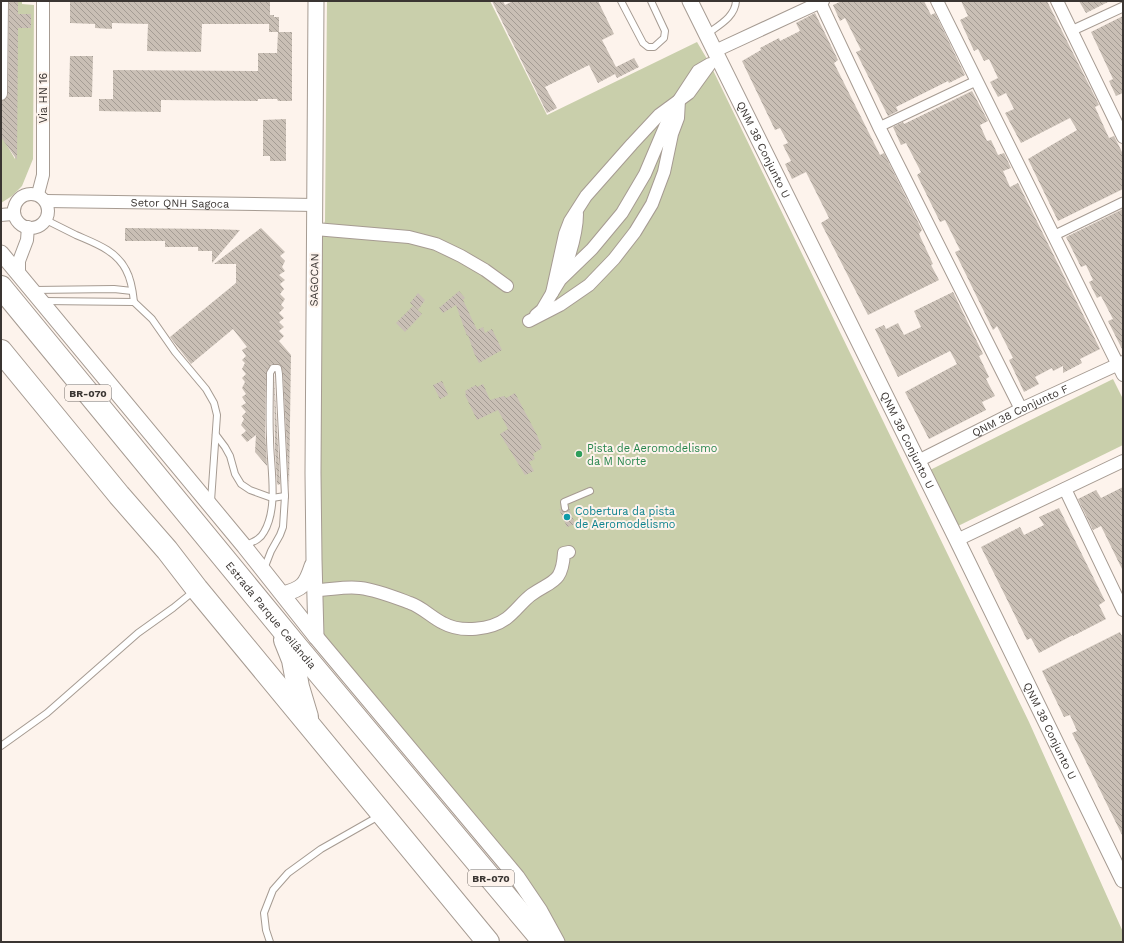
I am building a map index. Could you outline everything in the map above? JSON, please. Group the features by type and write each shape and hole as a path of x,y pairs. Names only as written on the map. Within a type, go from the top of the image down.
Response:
{"highway":[{"name":"Estrada Parque Ceilândia","path":"1,287 272,616 544,942"},
{"path":"1,351 119,495 167,550 197,589 488,942"},
{"path":"272,616 288,644 297,675 298,687 311,727"},
{"path":"248,650 275,667 297,675 322,687 341,699"}],"street":[{"path":"1,94 2,1"},
{"name":"Via HN 16","path":"42,198 43,1"},
{"name":"SAGOCAN","path":"316,1 314,229 314,560 316,637"},
{"name":"QNM 38 Conjunto U","path":"690,1 957,540 1123,880"},
{"path":"937,1 1053,236 1120,363 1123,375"},
{"path":"1057,1 1123,137"},
{"path":"715,51 822,2 879,127 1021,408"},
{"path":"1071,30 1123,7"},
{"path":"879,127 976,80"},
{"path":"552,293 565,234 577,209 586,196 659,115 679,100"},
{"path":"560,280 592,249 622,213 645,174 670,115 679,100"},
{"path":"577,209 577,221 572,245 560,280 542,310 529,321 560,305 589,285 614,259 635,232 652,204 664,172 672,134 678,118 679,100"},
{"path":"1,215 12,214 15,204 22,196 32,193 42,198 49,210 46,220 38,227 28,227 19,222 14,214 14,209"},
{"name":"Setor QNH Sagoca","path":"42,198 315,205"},
{"path":"1053,236 1123,202"},
{"path":"19,275 19,261 27,240 28,227"},
{"path":"314,229 410,237 436,244 485,270 507,286"},
{"path":"1,253 244,546 316,637 517,877 540,911 557,942"},
{"name":"QNM 38 Conjunto F","path":"918,461 1021,408 1120,363"},
{"path":"957,540 1065,490 1123,461"},
{"path":"1065,490 1123,610"},
{"path":"315,590 360,588 412,603 443,624 454,628 479,628 506,619 530,596 556,580 563,564 564,553 568,552"},
{"name":"SAGOCAN","path":"283,594 302,587 308,578 314,560"}],"lane":[{"path":"621,1 643,44 648,47 654,47 664,38 665,31 650,1"},
{"path":"707,34 734,12 736,1"},
{"path":"46,220 98,244 115,256 126,269 134,302 152,319 175,352 206,389 214,402 217,415 210,505"},
{"path":"36,296 114,289 132,291"},
{"path":"36,296 134,302"},
{"path":"244,546 260,539 265,532 269,520 272,498 270,373 272,368 278,368 285,496 283,527 270,551 264,571"},
{"path":"216,436 230,456 235,474 241,484 250,490 272,498 285,496"},
{"path":"564,508 564,502 590,492"},
{"path":"1,746 47,713 138,633 197,589"},
{"path":"270,942 266,930 264,913 273,890 288,873 321,849 382,814"}],"green space":[{"path":"17,1 22,1 22,4 34,5 33,159 22,186 12,196 1,203 1,135 15,159"},
{"path":"327,1 490,1 547,115 697,42 710,64 1029,722 1123,932 1123,942 562,942 327,639 323,633 319,618 321,234 325,221"},
{"path":"1113,379 1123,399 1123,445 956,527 930,470"}],"building":[{"path":"9,1 18,1 18,14 31,14 31,28 18,28 17,160 1,137 1,101 7,98 8,94"},
{"path":"70,1 270,1 270,15 279,17 279,32 269,32 269,24 202,24 201,52 147,51 148,24 112,23 112,29 95,28 95,24 70,23"},
{"path":"492,1 503,1 505,5 513,1 598,1 614,34 602,40 616,67 634,58 639,67 617,78 615,74 598,83 589,65 545,87 557,108 547,113"},
{"path":"842,1 924,1 931,15 935,13 965,75 949,83 948,81 896,107 898,111 888,116 856,52 861,50 845,18 840,21 833,5"},
{"path":"961,1 1047,1 1099,105 1095,107 1109,138 1114,136 1123,154 1123,189 1058,221 1028,159 1077,130 1070,118 1021,143 1005,113 1014,109 1006,93 998,97 990,82 998,78 989,59 984,61 978,49 974,51 960,20 968,16"},
{"path":"1079,1 1110,1 1086,13"},
{"path":"815,13 838,60 834,63 880,155 884,153 922,230 919,234 933,264 931,265 939,280 868,315 821,223 829,218 806,172 792,179 785,164 791,161 783,145 788,143 780,128 775,130 742,61 761,50 760,48 779,38 780,41 800,31 796,23"},
{"path":"1123,16 1123,93 1116,96 1109,81 1113,79 1091,32"},
{"path":"278,32 292,32 292,101 278,101 277,99 258,99 258,101 161,100 161,112 99,111 99,99 113,99 113,70 258,71 258,53 277,53"},
{"path":"70,56 93,56 92,97 69,97"},
{"path":"972,91 988,121 980,125 987,141 991,140 998,155 1004,153 1011,168 1003,171 1010,187 1018,183 1100,349 1080,359 1082,363 1063,373 1063,366 1053,371 1052,368 1035,377 1039,384 1024,392 1009,360 1013,358 997,326 993,330 955,252 960,250 945,220 940,222 917,175 921,172 906,143 901,145 893,127 903,122 904,124"},
{"path":"286,119 286,161 270,161 270,156 263,156 263,120"},
{"path":"1123,209 1123,351 1108,321 1113,319 1101,296 1097,298 1089,282 1093,280 1086,265 1081,267 1066,237"},
{"path":"125,228 240,230 212,263 212,251 198,251 198,247 165,247 165,241 125,241"},
{"path":"261,228 285,252 280,256 285,261 282,267 285,271 279,275 285,280 280,284 284,289 280,294 285,299 281,305 284,308 279,313 284,318 279,322 284,327 279,331 284,336 279,341 291,355 289,489 283,374 281,365 271,364 266,373 265,430 267,466 255,452 256,435 247,442 241,435 246,431 241,425 244,419 242,416 246,412 241,406 246,403 242,397 246,394 242,388 245,382 242,378 246,374 242,369 245,363 242,360 246,356 242,350 247,347 233,329 191,364 170,337 236,283 236,264 214,264"},
{"path":"459,291 465,298 463,300 477,330 483,327 485,333 492,329 502,350 479,363 468,335 467,336 456,305 443,313 439,308"},
{"path":"953,292 983,354 979,356 989,377 986,379 995,396 982,402 986,410 929,439 905,392 957,364 950,351 898,377 875,329 884,325 886,329 898,323 904,335 921,327 914,311"},
{"path":"418,293 425,300 418,310 410,303"},
{"path":"413,306 422,314 405,332 396,323"},
{"path":"274,374 280,484 278,485 275,449"},
{"path":"442,381 448,395 440,399 433,385"},
{"path":"483,384 490,400 504,396 506,398 515,393 537,435 542,448 533,454 535,459 529,462 534,471 525,475 500,434 508,429 498,410 477,420 465,395 465,391 476,385 477,387"},
{"path":"1123,487 1123,571 1101,526 1093,530 1078,499 1096,490 1101,498"},
{"name":"Cobertura da pista de Aeromodelismo","path":"569,508 575,524 567,527 559,509 565,512 568,511"},
{"path":"1059,508 1105,601 1099,605 1106,619 1039,653 1031,638 1027,640 981,547 1020,527 1024,535 1044,525 1039,517"},
{"path":"1120,632 1123,638 1123,837 1072,733 1077,731 1070,715 1064,717 1042,671"}],"place":[{"name":"Pista de Aeromodelismo da M Norte","path":"579,454"},
{"name":"Cobertura da pista de Aeromodelismo","path":"567,517"}]}
